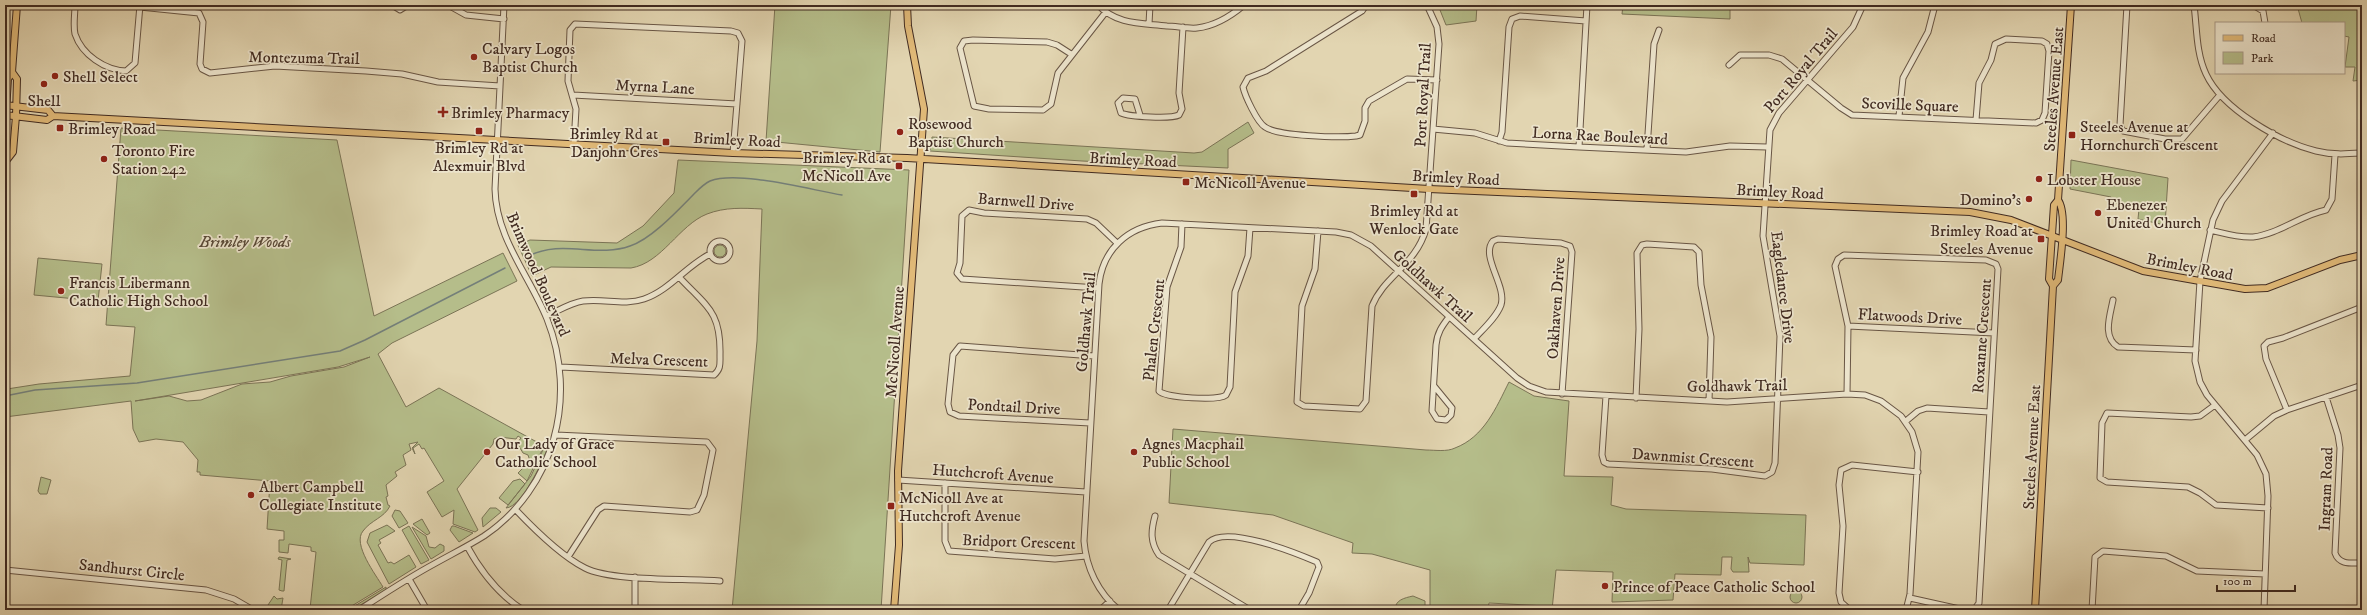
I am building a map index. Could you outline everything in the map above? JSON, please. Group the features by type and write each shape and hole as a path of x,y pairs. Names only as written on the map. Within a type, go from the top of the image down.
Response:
{"main road":[{"path":"5,126 8,79 12,72 17,5"},
{"name":"McNicoll Avenue","path":"894,610 899,545 898,480 924,99 908,26 907,5"},
{"name":"Steeles Avenue East","path":"2035,610 2053,286 2049,279 2054,205 2058,200 2071,5"},
{"path":"5,172 5,159 13,152 16,116 17,79 12,72"},
{"name":"Brimley Road","path":"6,105 48,110 52,116"},
{"name":"Brimley Road","path":"5,115 47,120 52,116 733,153 920,159 1429,189 1970,212 2010,220 2052,234 2143,271 2245,289 2267,288 2340,260 2362,255"},
{"name":"Steeles Avenue East","path":"2053,286 2058,280 2063,206 2058,200"}],"street":[{"path":"75,5 74,27 79,41 96,61 118,71 130,69 135,63 140,6"},
{"path":"288,5 318,5"},
{"path":"392,5 400,10 408,5"},
{"path":"448,5 466,15 504,19"},
{"name":"Brimwood Boulevard","path":"359,610 485,535 515,509 544,467 556,434 561,409 561,367 555,340 546,316 504,234 495,196 504,5"},
{"path":"1098,5 1106,13 1116,19 1132,24 1197,28 1212,24 1232,15 1244,5"},
{"path":"1149,24 1150,5"},
{"path":"1366,5 1362,11 1266,71 1248,78 1243,87 1244,93 1263,126 1277,133 1360,135 1363,128 1365,108 1369,101 1407,79 1437,80"},
{"name":"Port Royal Trail","path":"1318,231 1316,269 1302,306 1296,393 1299,404 1356,409 1365,405 1370,311 1377,296 1414,256 1423,240 1426,224 1439,44 1437,27 1427,5"},
{"path":"1579,147 1587,5"},
{"name":"Port Royal Trail","path":"1765,203 1767,147 1770,130 1775,118 1853,27 1863,5"},
{"path":"1899,116 1903,78 1928,32 1935,5"},
{"path":"2127,5 2120,124 2122,131 2165,139 2182,139 2219,96"},
{"path":"2194,5 2202,65 2219,96 2237,112 2296,145 2335,155 2362,153"},
{"path":"2253,5 2263,11 2265,22"},
{"name":"Montezuma Trail","path":"140,6 199,13 203,22 200,64 202,69 210,73 275,66 373,71 408,75 438,82 500,86"},
{"path":"1071,54 1057,45 1047,42 973,40 964,41 960,48 972,102 978,108 1037,111 1048,108 1058,73 1071,54 1106,13"},
{"path":"1499,141 1502,132 1509,27 1512,19 1520,16 1586,21"},
{"path":"574,144 576,109 568,81 570,30 575,24 580,22 735,32 742,41 733,153"},
{"path":"1140,115 1135,99 1123,98 1118,103 1121,113 1128,116 1140,115 1169,118 1179,115 1182,109 1179,93 1183,27"},
{"path":"1647,149 1654,44 1659,30"},
{"name":"Scoville Square","path":"1729,65 1740,55 1769,54 1782,59 1841,108 1852,115 2036,123 2042,120 2045,113 2049,51 2047,44 2042,41 2006,39 1996,44 1993,55 1979,83 1976,120"},
{"name":"Myrna Lane","path":"573,95 737,104"},
{"name":"Lorna Rae Boulevard","path":"1433,130 1475,133 1499,141 1515,144 1686,152 1730,146 1767,147"},
{"path":"2264,610 2268,508 2268,490 2265,471 2257,455 2215,405 2200,382 2196,370 2196,350 2200,281 2210,230 2222,201 2273,133"},
{"path":"2210,230 2236,236 2253,237 2264,234 2311,214 2326,210 2332,199 2335,155"},
{"name":"Eagledance Drive","path":"1765,203 1763,241 1780,336 1777,398"},
{"name":"Barnwell Drive","path":"1098,288 962,279 957,273 960,263 962,216 969,210 984,213 1083,218 1096,223 1118,243"},
{"name":"Goldhawk Trail","path":"1119,610 1110,601 1095,580 1086,556 1084,533 1098,288 1104,263 1118,243 1134,231 1151,224 1182,224 1343,233 1357,238 1371,246 1523,382 1540,390 1562,394 1727,402 1847,394 1865,395 1877,399 1895,410 1906,421 1916,443 1918,472 1910,598 1906,610"},
{"name":"Phalen Crescent","path":"1182,224 1181,247 1167,287 1159,391 1167,396 1218,399 1226,395 1230,387 1235,292 1248,256 1250,228"},
{"name":"Oakhaven Drive","path":"1474,339 1497,314 1501,304 1501,290 1489,252 1493,241 1498,239 1561,243 1570,246 1572,252 1562,394"},
{"path":"717,241 727,244 730,250 728,256 723,260 717,261 710,254 712,245 717,241"},
{"path":"1636,398 1639,329 1637,252 1642,245 1648,244 1694,247 1699,252 1701,285 1711,337 1709,401"},
{"path":"546,316 583,301 627,302 644,299 658,293 679,277 696,260 710,254"},
{"name":"Roxanne Crescent","path":"1847,394 1848,326 1835,266 1841,256 1986,260 1994,262 1998,270 1979,603 1974,610"},
{"name":"Melva Crescent","path":"561,367 714,375 720,364 719,325 712,312 679,277"},
{"path":"2113,300 2109,338 2113,344 2118,347 2196,350"},
{"path":"2287,410 2266,359 2264,346 2268,342 2283,338 2362,307"},
{"path":"1434,386 1452,408 1452,415 1446,420 1437,419 1432,413 1434,386 1438,336 1449,317"},
{"name":"Flatwoods Drive","path":"1848,326 1994,332"},
{"name":"Pondtail Drive","path":"1090,423 959,416 950,412 948,404 953,354 960,346 1094,356"},
{"path":"2245,440 2274,416 2287,410 2362,385"},
{"name":"Dawnmist Crescent","path":"1606,396 1602,456 1606,463 1712,469 1765,476 1772,472 1775,463 1777,398"},
{"name":"Ingram Road","path":"2326,397 2338,435 2340,448 2335,553 2337,559 2343,562 2362,563"},
{"path":"2215,405 2200,416 2196,417 2130,416 2107,413 2102,423 2100,478 2107,482 2188,487 2200,493 2216,506 2268,508"},
{"path":"1906,421 1918,412 1927,408 1989,412"},
{"path":"556,434 707,442 713,450 704,495 696,510 690,512 604,506 598,510 568,557"},
{"path":"1850,610 1841,602 1839,593 1843,526 1839,480 1841,470 1852,465 1918,472"},
{"name":"Hutchcroft Avenue","path":"898,480 1086,492"},
{"name":"Bridport Crescent","path":"945,483 945,541 950,551 1068,559 1086,556"},
{"path":"515,509 568,557 593,571 635,577 720,581"},
{"path":"1155,516 1151,536 1156,551 1163,558 1250,610"},
{"path":"1168,610 1212,539 1219,537 1260,541 1318,564 1309,593 1299,610"},
{"path":"467,546 484,573 498,590 523,610"},
{"path":"2092,610 2095,557 2103,551 2166,556 2197,571 2265,574"},
{"name":"Sandhurst Circle","path":"5,570 206,590 234,599 253,610"},
{"path":"635,577 635,610"},
{"path":"409,579 427,610"},
{"path":"1910,598 1964,610"},
{"path":"1100,610 1110,601"}],"green space":[{"path":"775,5 891,5 880,152 766,141"},
{"path":"1438,5 1477,5 1476,21 1446,25"},
{"path":"1623,5 1730,5 1730,19 1622,14"},
{"path":"1781,5 1782,9 1740,6"},
{"path":"2297,5 2362,5 2362,80 2353,81 2355,67 2345,67 2349,37 2345,36 2345,22 2302,22"},
{"path":"1248,122 1254,133 1228,149 1228,168 1082,161 930,151 932,137 1194,153 1202,152"},
{"name":"Brimley Woods","path":"121,128 337,140 374,316 503,253 517,281 392,343 378,354 406,407 439,388 544,446 527,481 518,473 530,461 528,455 523,453 517,443 521,438 518,436 516,439 499,437 494,439 493,444 457,489 478,530 475,532 453,524 454,510 442,517 427,492 444,481 424,448 422,449 419,444 413,448 415,454 412,448 418,442 409,444 411,450 403,455 406,465 395,472 397,476 386,485 388,496 386,497 388,505 390,506 384,513 366,527 360,537 360,544 366,559 383,587 345,610 305,610 310,609 316,552 311,551 311,547 289,544 288,553 279,552 279,540 284,540 284,531 267,529 270,481 200,475 200,472 197,472 198,460 183,442 156,439 139,442 133,429 131,401 5,417 7,389 39,384 130,376 135,327 106,325","holes":["370,357 344,367 291,376 270,382 242,384 201,400 187,401 169,396 135,401 338,367"]},
{"path":"678,160 909,170 881,610 732,610 757,341 762,209 727,209 707,214 688,226 652,259 642,265 631,268 551,267 532,276 518,245 530,240 617,243 643,226 674,193"},
{"path":"2071,160 2168,178 2165,225 2138,219 2139,209 2127,207 2111,201 2111,197 2070,189"},
{"path":"718,245 722,245 726,251 722,257 718,257 714,253 714,249"},
{"path":"38,258 102,264 98,301 34,295"},
{"path":"1509,382 1534,396 1569,401 1564,476 1613,477 1611,505 1626,509 1806,515 1804,565 1750,563 1748,557 1749,572 1733,572 1731,569 1732,557 1722,557 1721,575 1675,574 1673,600 1612,602 1613,572 1556,570 1552,610 1546,610 1546,606 1489,603 1488,610 1430,610 1430,570 1372,554 1352,553 1353,543 1273,515 1169,503 1173,429 1426,450 1448,450 1465,443 1474,437 1488,421"},
{"path":"547,441 550,442 526,490 513,505 506,508 531,476"},
{"path":"41,477 51,480 47,494 40,494 38,491"},
{"path":"520,479 525,484 508,505 499,498 513,481"},
{"path":"490,508 496,508 501,512 483,527 482,518"},
{"path":"395,510 400,511 408,523 399,528 392,516"},
{"path":"422,519 430,533 427,535 413,524"},
{"path":"387,525 395,531 379,540 381,543 378,545 388,563 391,562 394,564 409,555 416,567 389,584 367,542 370,533"},
{"path":"409,526 429,560 421,564 402,530"},
{"path":"452,526 473,533 459,542 450,530"},
{"path":"412,527 426,536 429,547 435,548 440,544 444,546 444,551 431,559"},
{"path":"279,557 291,559 287,560 284,591 279,590 282,560 278,559"},
{"path":"386,587 386,590 352,610 348,610"},
{"path":"1794,591 1798,591 1802,597 1798,603 1794,603 1790,599 1790,595"},
{"path":"274,596 277,599 283,598 281,610 269,610 266,608"},
{"path":"1413,596 1425,601 1425,610 1395,610 1398,602"}],"waterway":[{"path":"529,256 541,251 554,249 605,250 630,246 647,237 656,230 704,185 710,181 722,178 756,179 842,195"},
{"path":"5,396 35,390 137,383 340,351 365,340 505,268"}],"place":[{"name":"Calvary Logos Baptist Church","path":"474,57"},
{"name":"Shell Select","path":"55,76"},
{"name":"Shell","path":"44,84"},
{"name":"Brimley Pharmacy","path":"443,112"},
{"name":"Brimley Road","path":"60,128"},
{"name":"Brimley Rd at Alexmuir Blvd","path":"479,131"},
{"name":"Rosewood Baptist Church","path":"900,132"},
{"name":"Steeles Avenue at Hornchurch Crescent","path":"2072,135"},
{"name":"Brimley Rd at Danjohn Cres","path":"666,142"},
{"name":"Toronto Fire Station 242","path":"104,159"},
{"name":"Brimley Rd at McNicoll Ave","path":"899,166"},
{"name":"Lobster House","path":"2039,179"},
{"name":"McNicoll Avenue","path":"1186,182"},
{"name":"Brimley Rd at Wenlock Gate","path":"1414,194"},
{"name":"Domino's","path":"2029,199"},
{"name":"Ebenezer United Church","path":"2098,213"},
{"name":"Brimley Road at Steeles Avenue","path":"2041,239"},
{"name":"Francis Libermann Catholic High School","path":"61,291"},
{"name":"Our Lady of Grace Catholic School","path":"487,452"},
{"name":"Agnes Macphail Public School","path":"1134,452"},
{"name":"Albert Campbell Collegiate Institute","path":"251,495"},
{"name":"McNicoll Ave at Hutchcroft Avenue","path":"891,506"},
{"name":"Prince of Peace Catholic School","path":"1605,586"}]}
